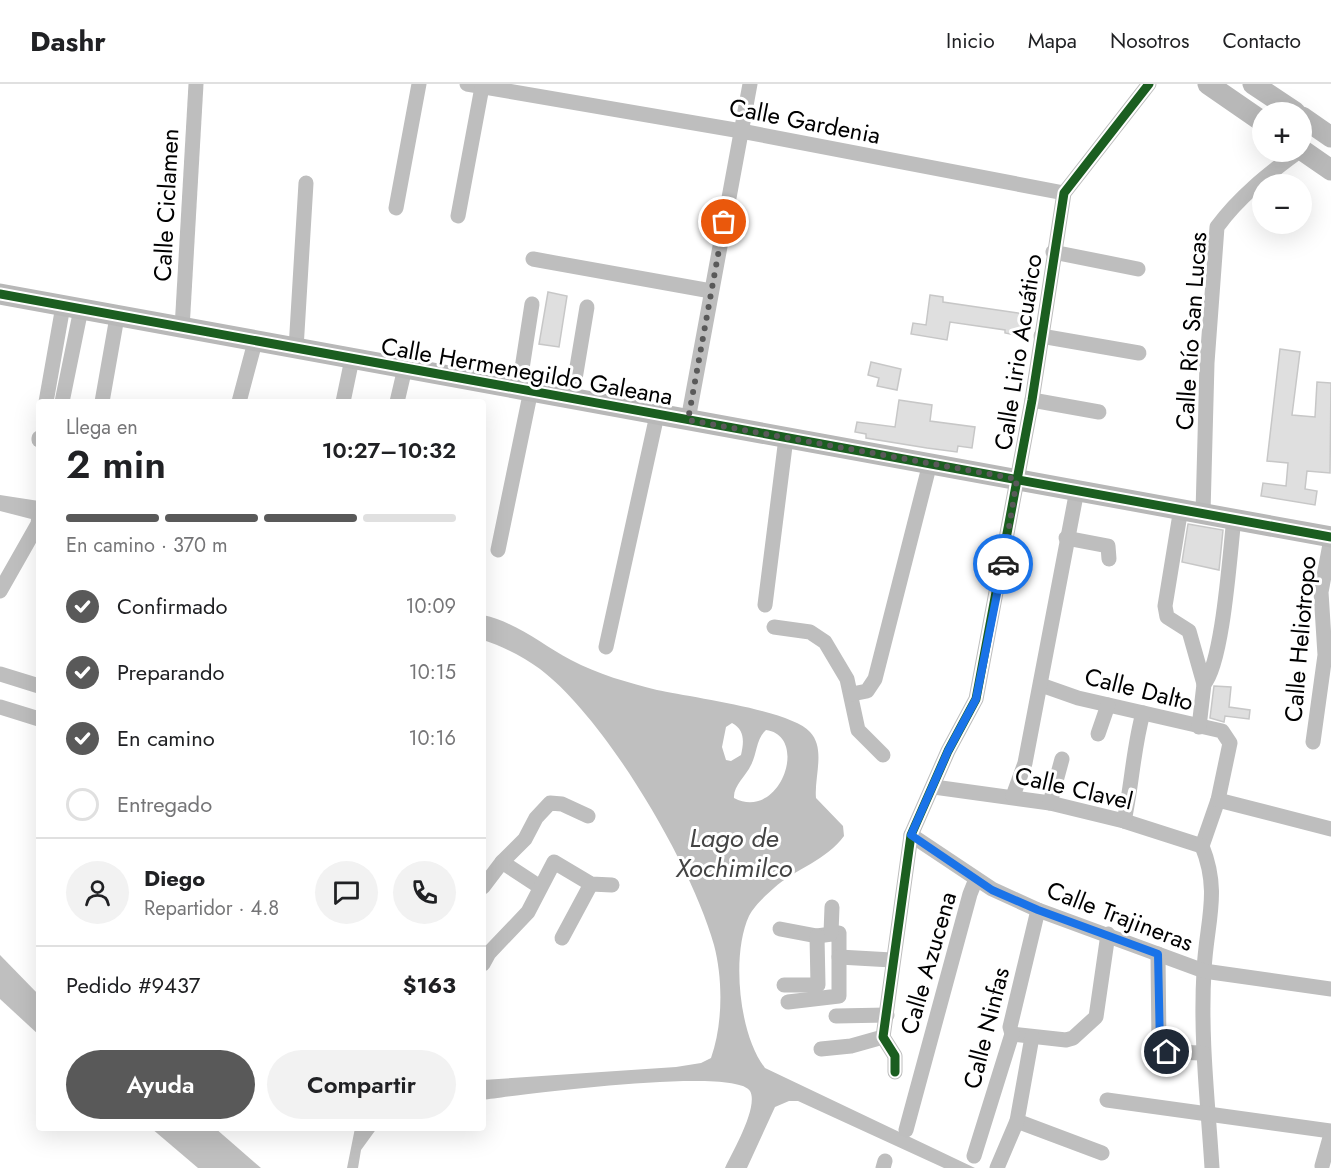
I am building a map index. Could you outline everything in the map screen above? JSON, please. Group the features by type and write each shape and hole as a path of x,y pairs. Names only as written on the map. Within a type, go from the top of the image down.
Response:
{"street":[{"name":"Calle Ciclamen","path":"182,329 196,84"},
{"path":"396,208 419,84"},
{"path":"688,420 750,84"},
{"name":"Calle Lirio Acuático","path":"883,1037 911,835 948,751 976,699 1032,400 1053,252 1064,193 1149,84"},
{"path":"1208,84 1252,115"},
{"path":"1253,84 1280,102"},
{"path":"458,216 475,85"},
{"name":"Calle Gardenia","path":"475,85 741,131 1064,193"},
{"path":"1312,124 1331,137"},
{"path":"1312,158 1331,170"},
{"name":"Calle Río San Lucas","path":"1203,513 1207,363 1217,227 1230,210 1264,177 1285,162"},
{"path":"296,349 306,183"},
{"path":"1053,252 1138,269"},
{"path":"533,259 711,291"},
{"name":"Calle Hermenegildo Galeana","path":"0,294 182,329 572,397 657,415 1181,508 1331,538"},
{"path":"498,550 525,389 532,304"},
{"path":"47,399 72,307"},
{"path":"62,399 72,307"},
{"path":"572,397 587,307"},
{"path":"103,399 117,316"},
{"path":"1041,336 1139,353"},
{"path":"240,399 255,342"},
{"path":"344,399 352,359"},
{"path":"398,399 405,368"},
{"path":"1032,400 1099,412"},
{"path":"606,647 657,415"},
{"path":"765,605 786,438"},
{"path":"852,694 867,691 875,679 930,463"},
{"path":"1013,796 1025,764 1066,538 1077,490"},
{"path":"1181,508 1165,606 1167,617 1190,631 1200,676 1204,684 1199,727"},
{"path":"1204,684 1210,677 1214,664 1234,518"},
{"path":"0,591 36,523"},
{"path":"1066,538 1108,546 1109,559"},
{"name":"Calle Heliotropo","path":"1313,742 1325,655 1321,592 1331,538"},
{"path":"774,627 810,633 825,642 847,679 858,730 883,755"},
{"path":"0,674 36,685"},
{"name":"Calle Dalto","path":"1041,685 1108,705 1222,731 1227,735 1230,743 1218,800"},
{"path":"1098,734 1108,705"},
{"path":"0,706 36,718"},
{"path":"1124,821 1132,786 1136,738 1143,713"},
{"path":"1050,803 1062,759"},
{"name":"Calle Clavel","path":"934,787 1013,796 1050,803 1124,821 1202,846"},
{"path":"1212,1168 1203,1053 1204,971 1213,892 1209,865 1202,846 1218,800 1331,829"},
{"path":"486,883 502,862 525,839 537,818 550,803 562,804 588,816"},
{"name":"Calle Trajineras","path":"911,835 992,890 1038,910 1204,971 1331,989"},
{"path":"502,862 540,887"},
{"path":"486,958 528,912 554,862 591,884 612,885"},
{"name":"Calle Azucena","path":"906,1130 976,879"},
{"path":"562,938 591,884"},
{"path":"784,985 818,985 824,935 832,907"},
{"name":"Calle Ninfas","path":"974,1156 1012,1034 1010,1027 1038,910"},
{"path":"780,929 824,935 839,933 839,996 788,1002"},
{"path":"1012,1034 1073,1038 1096,1017 1108,934"},
{"path":"1158,954 1160,1047 1167,1052 1203,1053"},
{"path":"839,957 892,960"},
{"path":"836,1017 886,1016"},
{"path":"821,1049 851,1046 883,1037 895,1056 895,1072"},
{"path":"997,1168 1017,1121 1032,1037"},
{"path":"1107,1100 1209,1112 1331,1133 1322,1166"},
{"path":"1017,1121 1102,1153"}],"water":[{"path":"0,495 36,501 36,520 0,511"},
{"name":"Lago de Xochimilco","path":"486,616 507,623 571,660 602,674 657,690 762,711 799,724 810,732 815,739 818,755 816,798 843,826 844,836 829,852 782,881 749,916 743,932 739,973 740,994 749,1036 765,1068 975,1168 944,1168 798,1101 789,1101 775,1107 747,1168 725,1168 744,1130 751,1108 750,1091 736,1084 707,1081 624,1084 486,1100 486,1080 676,1067 701,1063 711,1058 720,1016 717,958 703,912 687,875 644,796 592,722 566,692 527,660 486,641","holes":["732,723 736,726 743,741 741,755 731,761 726,760 722,747 726,727","766,730 779,736 786,747 787,760 784,775 776,789 765,798 750,802 734,798 738,785 753,761 760,738"]},
{"path":"0,955 36,992 36,1032 0,999"},
{"path":"155,1131 218,1131 261,1168 198,1168"},
{"path":"354,1131 375,1131 361,1150 358,1168 347,1168"}],"building":[{"path":"548,292 567,296 559,347 539,344"},
{"path":"930,295 943,297 943,302 1025,314 1021,336 1005,333 1005,330 950,322 947,340 911,334 913,323 926,325"},
{"path":"1280,349 1300,352 1292,415 1315,417 1317,382 1331,383 1330,473 1307,471 1305,489 1317,491 1315,505 1261,496 1263,483 1286,486 1288,463 1267,461"},
{"path":"871,362 901,369 897,390 877,386 879,378 868,375"},
{"path":"899,400 932,405 930,421 975,427 972,448 958,446 957,452 927,448 866,438 866,434 855,432 857,422 895,427"},
{"path":"1188,524 1223,530 1219,570 1182,562"},
{"path":"1214,686 1231,687 1229,707 1250,710 1249,719 1225,716 1224,722 1210,718"}],"cycle path":[{"path":"895,1072 895,1056 883,1037 911,835 948,751 976,699 1032,400 1064,193 1149,84"},
{"path":"0,294 1331,537"}],"way so far":[{"path":"724,222 688,420 1017,479 1003,564"}],"route":[{"path":"1003,564 976,699 948,751 911,835 992,890 1038,910 1158,954 1160,1047 1167,1052"}]}
